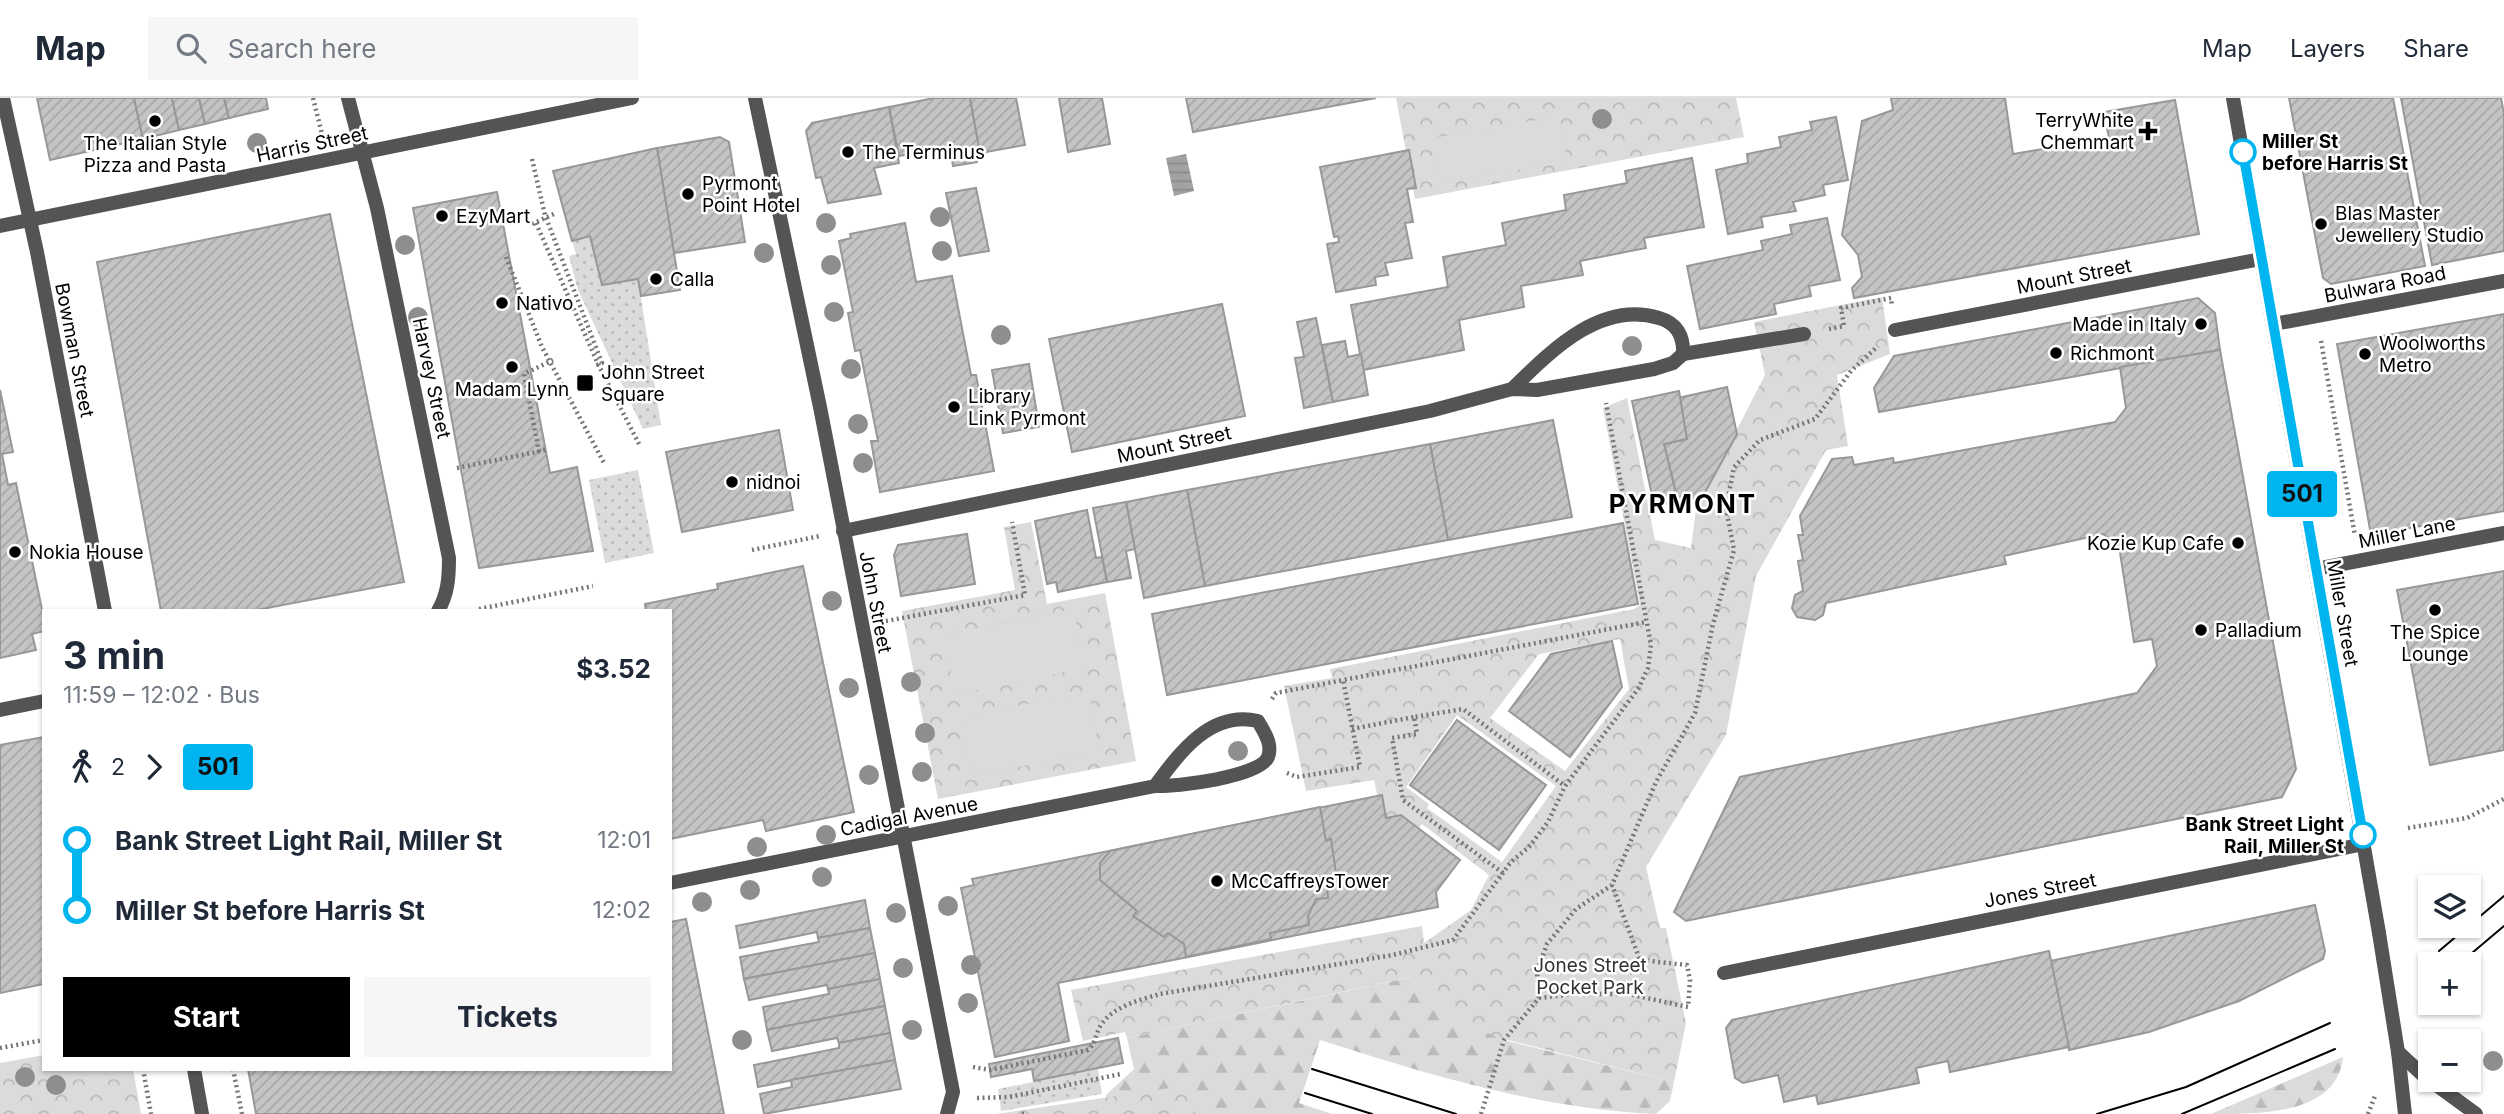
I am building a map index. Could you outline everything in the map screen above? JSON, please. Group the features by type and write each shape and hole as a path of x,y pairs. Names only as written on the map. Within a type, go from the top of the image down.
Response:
{"street":[{"name":"Bowman Street","path":"3,98 30,220 104,609"},
{"name":"Harvey Street","path":"348,98 364,152 449,558 449,579 439,609"},
{"name":"Harris Street","path":"0,226 632,98"},
{"name":"John Street","path":"755,98 953,1092 947,1114"},
{"name":"Miller Street","path":"2234,98 2379,933 2405,1114"},
{"name":"Mount Street","path":"1895,330 2261,259"},
{"name":"Bulwara Road","path":"2274,324 2504,281"},
{"name":"Mount Street","path":"1512,389 1558,346 1583,329 1614,318 1650,315 1667,320 1677,328 1684,343 1683,354"},
{"name":"Mount Street","path":"843,531 1430,411 1512,389 1537,390 1654,369 1673,363 1683,354 1804,334"},
{"name":"Miller Lane","path":"2316,569 2504,533"},
{"path":"0,710 42,701"},
{"name":"Cadigal Avenue","path":"672,883 1155,786 1169,787 1252,770 1269,756 1269,740 1258,721 1244,718 1224,722 1198,735 1155,786"},
{"name":"Jones Street","path":"1724,973 2364,844"},
{"path":"2398,1052 2439,1088 2476,1114"},
{"path":"194,1071 202,1114"}],"path":[{"path":"313,98 328,161"},
{"path":"533,159 545,215 602,363 596,365"},
{"path":"545,215 556,213 534,224 596,365 639,444"},
{"path":"506,257 551,361 604,463"},
{"path":"1804,334 1844,326 1841,308 1891,298"},
{"path":"1539,998 1537,971 1546,944 1576,909 1612,885 1656,782 1695,713 1713,624 1734,550 1726,508 1734,467 1760,440 1815,419 1851,371 1895,330"},
{"path":"2320,337 2356,541"},
{"path":"539,452 524,374 551,361"},
{"path":"990,1070 1088,1050 1095,1042 1105,1020 1125,1006 1160,994 1393,955 1453,940 1503,873 1548,821 1565,786 1638,689 1648,667 1651,645 1601,378"},
{"path":"453,469 546,450"},
{"path":"861,626 1025,595 1007,497"},
{"path":"752,550 808,539"},
{"path":"479,609 593,586"},
{"path":"1276,693 1646,622"},
{"path":"1297,778 1360,767 1343,680"},
{"path":"1352,729 1463,709 1565,786"},
{"path":"1413,717 1416,734 1392,738 1403,800 1503,873"},
{"path":"2408,828 2467,818 2504,799"},
{"path":"1481,1114 1504,1040 1539,998 1574,994 1628,994 1689,1007 1690,980 1686,965 1640,960 1612,885"},
{"path":"0,1048 42,1040"},
{"path":"143,1071 151,1114"},
{"path":"233,1071 242,1114"},
{"path":"953,1092 1000,1099 1121,1074"},
{"path":"2368,1114 2373,1106"}],"green space":[{"path":"1396,98 1736,98 1744,137 1415,199"},
{"path":"1560,116 1567,162 1440,182 1433,138"},
{"path":"590,236 602,284 638,279 661,425 643,429 578,290 569,256 576,254 572,241"},
{"name":"Jones Street Pocket Park","path":"1882,297 1890,354 1837,375 1848,446 1826,450 1756,576 1726,735 1646,867 1660,928 1666,928 1686,1023 1674,1082 1496,1037 1450,1013 1411,977 1127,1038 1125,1032 1083,1041 1071,990 1422,926 1424,943 1471,910 1489,875 1422,824 1416,832 1383,821 1374,780 1306,791 1284,686 1332,678 1330,669 1634,609 1640,605 1603,408 1627,398 1655,540 1691,548 1696,509 1765,375 1754,322","holes":["1620,639 1629,689 1565,771 1490,718 1539,654","1457,715 1556,786 1502,862 1427,808 1429,804 1406,787"]},
{"path":"638,470 654,553 605,563 589,480"},
{"path":"1031,522 1047,604 1105,593 1136,761 938,799 902,611 1015,590 1004,527"},
{"path":"1073,609 1085,668 955,694 943,635"},
{"path":"1088,692 1100,751 970,776 959,717"},
{"path":"1412,977 1450,1013 1504,1040 1674,1082 1670,1101 1656,1114 1613,1111 1528,1098 1402,1066 1320,1040 1299,1103 1332,1114 1108,1114 1106,1095 1134,1069 1127,1038"},
{"path":"42,1055 42,1071 133,1071 141,1114 0,1114 0,1063"},
{"path":"2343,1057 2338,1076 2327,1090 2313,1100 2274,1111 2211,1114"},
{"path":"1098,1069 1102,1094 1001,1111 998,1089"},
{"path":"1197,1084 1195,1114 996,1114"}],"shaded area":[{"path":"1186,154 1194,191 1174,196 1166,158"}],"building":[{"path":"37,98 134,98 143,139 50,160"},
{"path":"134,98 172,98 179,130 143,139"},
{"path":"172,98 199,98 205,124 179,130"},
{"path":"199,98 224,98 229,118 205,124"},
{"path":"224,98 266,98 268,109 229,118"},
{"path":"934,98 970,98 980,153 977,162 953,166 950,146 899,156 889,107"},
{"path":"970,98 1016,98 1025,145 980,153"},
{"path":"1059,98 1102,98 1110,144 1068,152"},
{"path":"1186,98 1376,98 1193,132"},
{"path":"1891,98 2005,98 2013,154 2109,138 2104,112 2175,100 2199,234 1854,298 1852,288 1862,277 1858,255 1842,235 1862,121 1893,110"},
{"path":"2289,98 2393,98 2425,266 2331,284 2323,278"},
{"path":"2401,98 2501,98 2504,114 2504,251 2432,265"},
{"path":"889,107 899,163 874,168 881,194 828,203 821,177 816,178 806,131 812,123"},
{"path":"1836,117 1848,180 1823,185 1825,195 1793,202 1796,211 1761,217 1763,227 1728,234 1716,170 1748,163 1747,154 1781,147 1779,137 1812,130 1810,122"},
{"path":"720,137 729,142 745,242 674,253 657,148"},
{"path":"657,148 680,290 641,296 638,279 602,285 590,236 572,241 553,171"},
{"path":"1409,150 1416,188 1407,189 1413,222 1405,223 1412,258 1385,263 1388,275 1375,277 1376,285 1336,292 1327,244 1339,242 1338,236 1334,237 1320,167"},
{"path":"1692,158 1704,227 1644,238 1646,248 1580,261 1583,275 1521,286 1524,307 1459,320 1464,350 1363,370 1351,305 1448,287 1443,257 1506,245 1502,223 1566,210 1564,195 1627,183 1625,171"},
{"path":"976,188 989,251 959,256 946,193"},
{"path":"497,192 550,473 577,467 593,551 479,568 413,208"},
{"path":"330,214 404,582 262,609 161,609 97,262"},
{"path":"1827,218 1840,280 1809,286 1811,296 1774,304 1776,314 1700,329 1687,266 1763,250 1761,241 1792,234 1790,225"},
{"path":"905,223 916,282 952,276 971,375 976,375 994,471 880,492 871,441 878,441 860,350 855,351 848,313 853,312 839,241 851,238 850,234"},
{"name":"Richmont","path":"2198,298 2215,313 2220,350 1879,412 1874,388 1894,356"},
{"path":"1222,304 1245,416 1072,452 1049,339"},
{"path":"2504,314 2504,511 2371,535 2337,344"},
{"path":"1316,318 1333,402 1304,408 1295,358 1304,357 1297,322"},
{"path":"1345,341 1348,357 1361,354 1368,395 1333,402 1322,345"},
{"name":"Palladium","path":"2220,350 2296,769 2282,797 1686,921 1674,912 1740,777 2137,693 2157,666 2152,639 2134,642 2119,546 2103,534 2004,556 2006,564 1826,603 1823,615 1815,620 1797,617 1792,608 1795,595 1803,591 1798,561 1803,560 1798,535 1803,535 1800,516 1832,459 1852,457 1854,465 1893,458 1894,463 2115,422 2126,408 2120,367"},
{"path":"1029,364 1039,427 1003,433 992,370"},
{"path":"1727,387 1737,434 1703,496 1678,502 1664,444 1687,439 1678,398"},
{"name":"Nokia House","path":"0,390 13,452 2,454 8,485 16,483 42,609 42,632 32,634 36,650 0,658"},
{"path":"1679,391 1687,439 1664,444 1678,502 1654,505 1632,401"},
{"path":"1553,420 1572,517 1448,540 1430,444"},
{"path":"779,430 793,510 682,532 666,452"},
{"path":"1430,444 1448,540 1205,586 1187,490"},
{"path":"1187,490 1205,586 1144,598 1126,502"},
{"path":"1126,502 1135,549 1126,551 1131,578 1107,582 1093,508"},
{"path":"1087,510 1096,558 1102,557 1107,582 1058,592 1056,582 1047,584 1035,521"},
{"path":"1623,523 1638,604 1167,695 1152,614"},
{"path":"967,534 975,584 901,596 894,555 898,545"},
{"path":"803,566 854,812 766,831 763,820 672,839 672,609 646,609 645,604 718,589 717,584"},
{"path":"2504,571 2504,750 2430,765 2397,590"},
{"path":"1612,641 1622,687 1570,757 1509,711 1551,654"},
{"path":"1457,720 1546,785 1499,850 1410,785"},
{"path":"42,737 42,984 0,993 0,745"},
{"path":"1382,795 1386,818 1401,815 1460,860 1436,892 1438,907 1058,983 1069,1041 995,1057 961,888 974,885 972,879"},
{"name":"McCaffreysTower","path":"1320,807 1326,841 1331,839 1337,880 1327,883 1328,898 1316,899 1308,916 1309,925 1270,933 1271,939 1186,957 1184,944 1168,933 1164,937 1133,916 1137,911 1100,880 1100,863 1110,851"},
{"path":"865,900 870,928 818,938 817,932 740,948 736,926"},
{"path":"2315,905 2325,951 2323,959 2239,1001 2149,1032 2069,1050 2050,961"},
{"path":"686,919 724,1114 256,1114 248,1071 672,1071 672,922"},
{"path":"870,928 875,953 744,979 740,957 819,942 818,938"},
{"path":"2049,951 2069,1047 1950,1072 1948,1061 1916,1068 1919,1083 1818,1104 1816,1095 1784,1102 1778,1075 1743,1083 1735,1078 1726,1028 1732,1020"},
{"path":"875,953 880,979 828,989 827,985 749,1000 744,979"},
{"path":"880,979 885,1006 767,1030 763,1007 829,994 828,989"},
{"path":"885,1006 890,1033 839,1043 837,1038 772,1051 767,1030"},
{"path":"890,1033 895,1060 758,1087 754,1065 839,1048 839,1043"},
{"path":"1118,1038 1123,1063 1034,1081 1032,1069 991,1077 989,1064"},
{"path":"895,1060 901,1089 764,1114 760,1094 792,1087 791,1080"}],"tram line":[{"path":"2439,951 2504,896"},
{"path":"2473,952 2504,926"},
{"path":"2097,1114 2186,1087 2330,1023"},
{"path":"2182,1114 2335,1049"},
{"path":"1312,1069 1456,1114"},
{"path":"1305,1093 1372,1114"}],"bus line":[{"name":"501","path":"2243,152 2363,835"}],"place":[{"name":"The Italian Style Pizza and Pasta","path":"155,121"},
{"name":"TerryWhite Chemmart","path":"2148,131"},
{"name":"The Terminus","path":"848,152"},
{"name":"Miller St before Harris St","path":"2243,152"},
{"name":"Pyrmont Point Hotel","path":"688,194"},
{"name":"EzyMart","path":"442,216"},
{"name":"Blas Master Jewellery Studio","path":"2321,224"},
{"name":"Calla","path":"656,279"},
{"name":"Nativo","path":"502,303"},
{"name":"Made in Italy","path":"2201,324"},
{"name":"Richmont","path":"2056,353"},
{"name":"Woolworths Metro","path":"2365,354"},
{"name":"Madam Lynn","path":"512,367"},
{"name":"John Street Square","path":"585,383"},
{"name":"Library Link Pyrmont","path":"954,407"},
{"name":"nidnoi","path":"732,482"},
{"name":"Kozie Kup Cafe","path":"2238,543"},
{"name":"Nokia House","path":"15,552"},
{"name":"The Spice Lounge","path":"2435,610"},
{"name":"Palladium","path":"2201,630"},
{"name":"Bank Street Light Rail, Miller St","path":"2363,835"},
{"name":"McCaffreysTower","path":"1217,881"}],"district":[{"name":"PYRMONT","path":"1683,504"}]}
